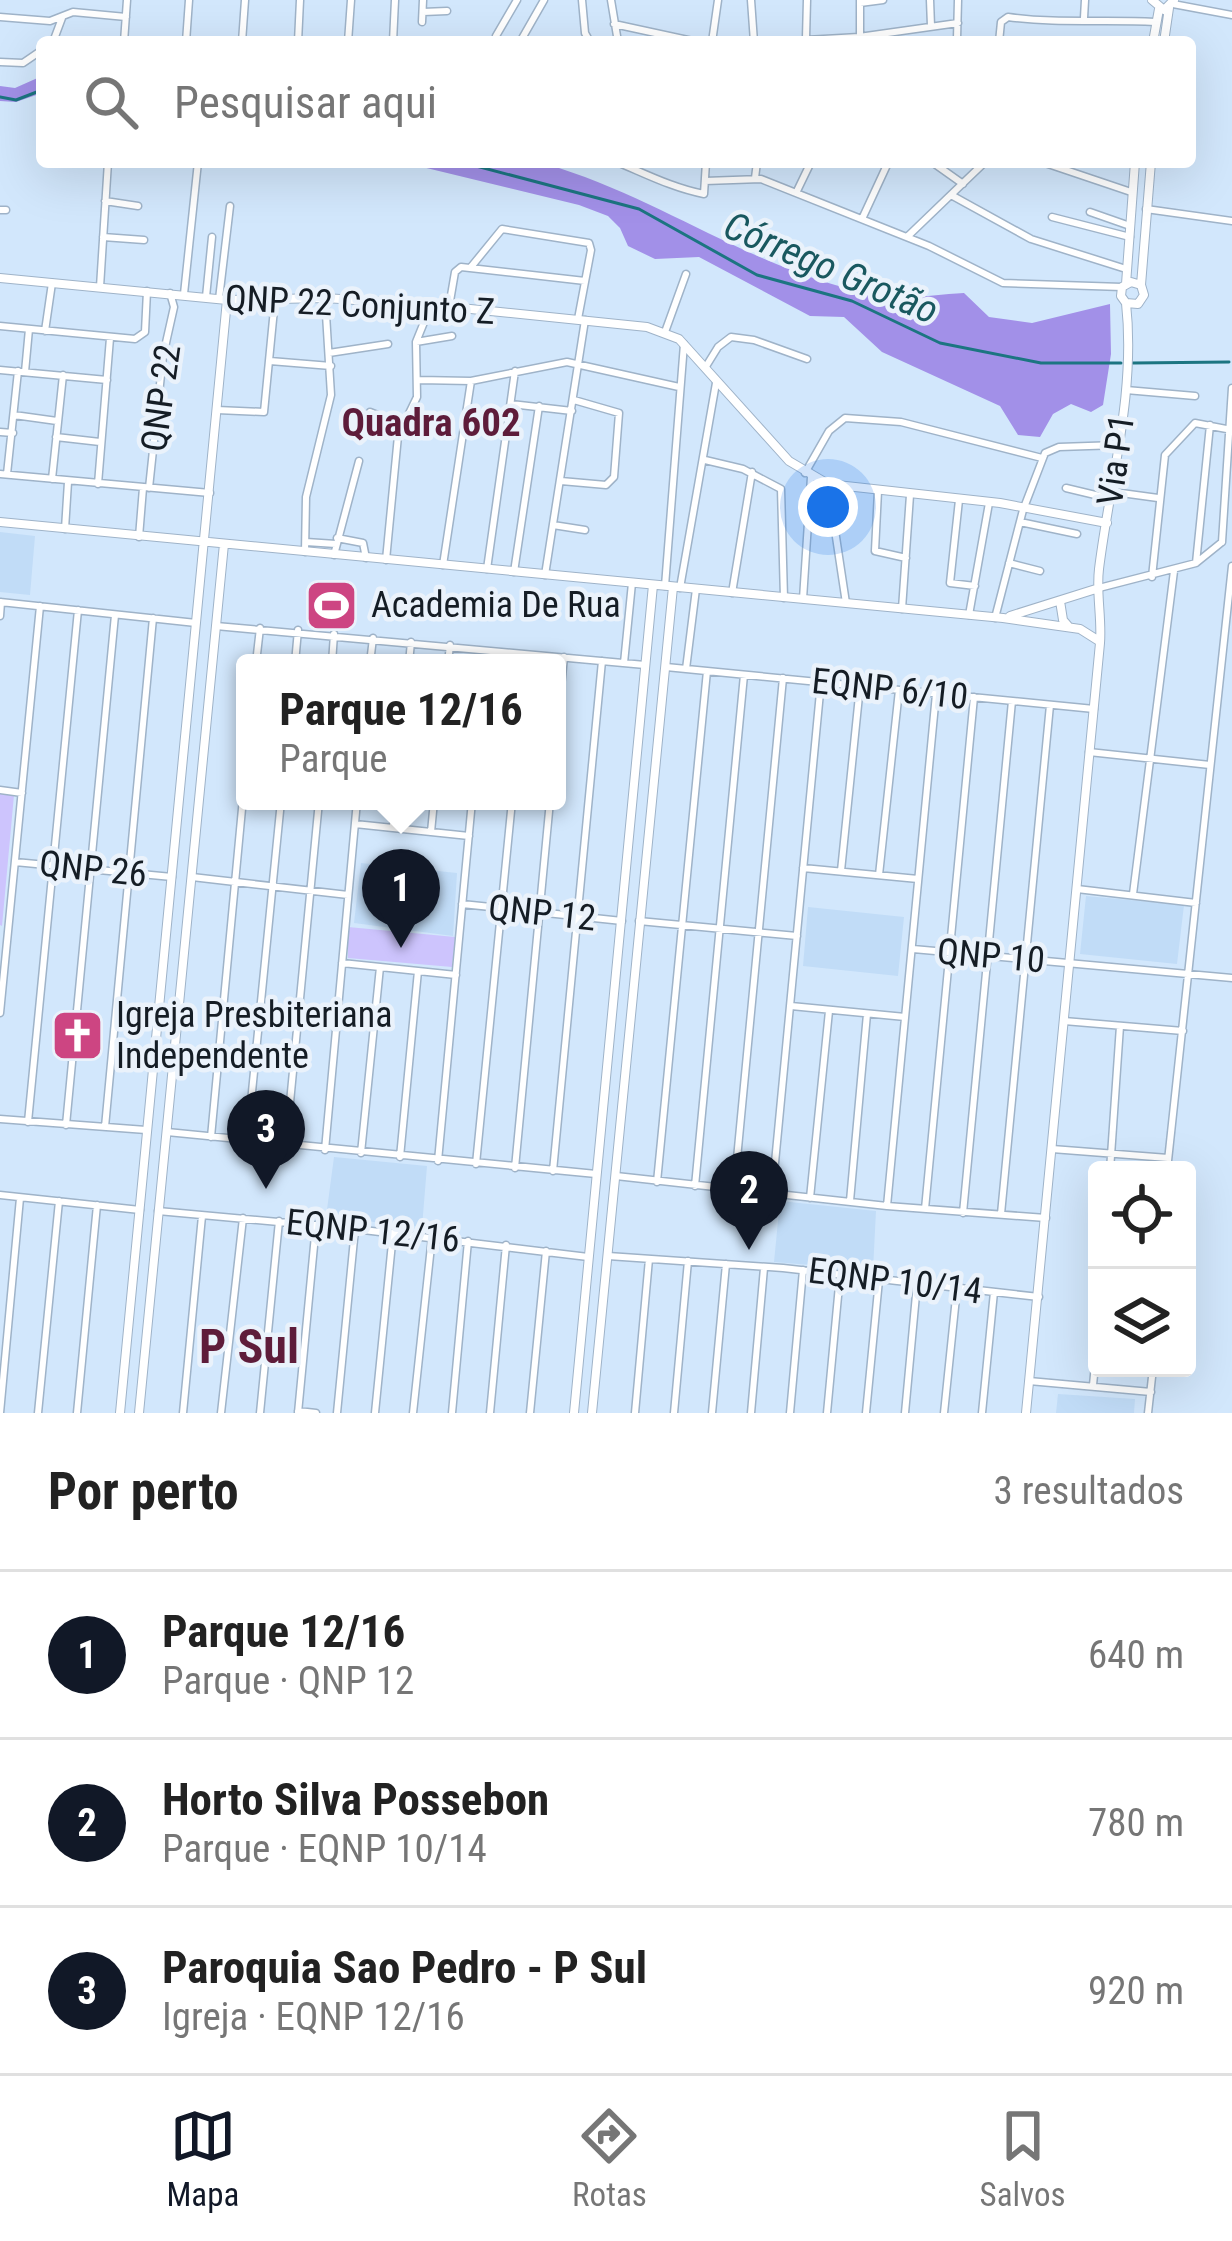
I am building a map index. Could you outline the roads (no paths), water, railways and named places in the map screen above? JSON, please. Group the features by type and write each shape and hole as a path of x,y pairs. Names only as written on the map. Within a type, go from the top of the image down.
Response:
{"street":[{"path":"124,36 128,0"},
{"path":"186,36 189,0"},
{"path":"242,36 245,0"},
{"path":"298,36 300,0"},
{"path":"348,36 351,0"},
{"path":"393,36 395,0"},
{"path":"422,22 423,0"},
{"path":"496,36 517,0"},
{"path":"523,36 544,0"},
{"path":"582,0 582,36"},
{"path":"611,0 617,36"},
{"path":"713,36 718,0"},
{"path":"751,0 754,36"},
{"path":"806,36 807,0"},
{"path":"860,36 860,2 883,0"},
{"path":"930,0 932,26"},
{"path":"957,36 958,0"},
{"path":"1084,18 1085,0"},
{"path":"1165,4 1232,15"},
{"path":"1154,36 1165,4"},
{"path":"1164,36 1165,4"},
{"path":"423,12 447,11"},
{"path":"0,17 39,22 73,12 126,17"},
{"path":"54,36 63,14"},
{"path":"1000,36 1005,18 1055,23 1084,18 1155,22"},
{"path":"614,23 671,36"},
{"path":"881,36 958,23"},
{"path":"0,62 23,63 36,54"},
{"path":"100,283 108,168"},
{"path":"183,294 197,168"},
{"path":"632,168 674,188 704,194 706,168"},
{"path":"755,178 756,168"},
{"path":"796,191 808,168"},
{"path":"862,219 885,168"},
{"path":"940,168 963,184"},
{"path":"907,237 978,168"},
{"path":"1060,168 1132,192"},
{"name":"Via P1","path":"1101,611 1107,523 1122,445 1129,332 1121,296 1134,168"},
{"name":"Via P1","path":"1129,332 1144,295 1150,168"},
{"path":"705,181 755,178 796,191 1003,284 1141,285"},
{"path":"951,196 1030,239 1126,269"},
{"path":"105,201 138,206"},
{"path":"120,1413 217,410 230,206"},
{"path":"1146,209 1232,221"},
{"path":"1090,212 1130,226"},
{"path":"1052,217 1130,237"},
{"path":"471,267 498,231 591,245 574,400 545,575"},
{"path":"103,237 144,241"},
{"path":"206,297 212,237"},
{"path":"449,307 455,272 461,267 585,281"},
{"path":"665,332 686,274"},
{"name":"QNP 22 Conjunto Z","path":"0,278 100,283 224,299 325,298 431,305 665,332 684,344 808,475"},
{"path":"45,331 52,283"},
{"name":"QNP 22","path":"0,326 135,339 145,332 148,291"},
{"name":"QNP 22","path":"170,293 174,307"},
{"name":"QNP 22","path":"140,537 164,356 174,307 183,294"},
{"path":"305,547 306,497 329,403 325,298"},
{"path":"217,410 265,412 275,299"},
{"path":"1126,303 1138,304"},
{"path":"386,555 396,444 417,397 416,342 431,305"},
{"name":"QNP 22","path":"29,328 4,474 209,494"},
{"path":"416,342 452,336"},
{"path":"705,368 731,337 807,358"},
{"name":"QNP 22","path":"98,484 110,338"},
{"path":"329,353 388,344"},
{"path":"574,1413 582,1409 591,1413 596,1393 673,587 684,344"},
{"path":"270,361 331,366"},
{"path":"418,380 471,380 555,362 679,387"},
{"name":"QNP 22","path":"0,370 107,380"},
{"path":"487,569 515,371"},
{"path":"52,479 63,375"},
{"path":"443,565 471,380"},
{"path":"673,587 704,460 717,380"},
{"path":"999,618 1174,571 1196,563 1222,542 1232,388"},
{"path":"1126,389 1195,396"},
{"path":"561,481 606,485 614,477 619,413 574,400"},
{"path":"511,404 572,411"},
{"path":"514,572 539,406"},
{"path":"370,412 402,425"},
{"path":"14,415 57,421"},
{"path":"803,599 808,475 829,431 844,418 901,422 1042,458"},
{"path":"1196,563 1210,425"},
{"path":"1152,577 1163,462 1169,449 1191,426 1232,430"},
{"path":"0,432 13,433"},
{"name":"QNP 22","path":"56,437 101,442"},
{"path":"999,618 1009,562 1042,458 1060,447 1122,445"},
{"path":"704,460 752,472 779,486 784,494 784,598"},
{"path":"334,555 359,461"},
{"path":"732,592 752,472"},
{"path":"808,475 828,484 1107,523"},
{"path":"65,529 68,482"},
{"path":"828,484 846,604"},
{"path":"1066,488 1159,498"},
{"path":"878,491 875,548 878,554 906,558"},
{"path":"902,609 910,495"},
{"path":"959,500 950,583 975,586"},
{"path":"969,615 988,503"},
{"path":"0,522 204,543 305,547 337,541 362,543 366,553"},
{"path":"1020,522 1077,534"},
{"path":"553,525 585,530"},
{"path":"1222,542 1232,547"},
{"path":"140,1413 224,544"},
{"path":"305,547 334,555 366,553 443,565 1075,628 1101,611"},
{"path":"1009,562 1040,571"},
{"path":"1168,1161 1232,566"},
{"path":"1132,894 1174,571"},
{"path":"624,663 632,583"},
{"path":"574,1413 653,585"},
{"path":"686,669 696,589"},
{"path":"1026,1413 1100,643 1101,611 1082,594"},
{"path":"1060,601 1063,620 1100,643"},
{"path":"0,616 1,602 196,623"},
{"path":"0,1013 4,933 40,606"},
{"path":"28,1122 78,610"},
{"path":"67,1125 115,615"},
{"path":"105,1127 153,618"},
{"path":"216,626 450,644 506,654"},
{"path":"257,654 260,628"},
{"path":"296,654 298,630"},
{"path":"333,654 334,634"},
{"path":"371,654 373,638"},
{"path":"410,654 411,642"},
{"path":"449,654 450,644"},
{"path":"487,650 487,654"},
{"path":"566,657 645,664"},
{"path":"553,1171 602,661"},
{"name":"EQNP 6/10","path":"666,667 1094,709"},
{"path":"657,1182 707,671"},
{"path":"695,1186 744,675"},
{"path":"734,1190 783,678"},
{"path":"772,1194 821,682"},
{"path":"841,871 860,686"},
{"path":"879,875 899,690"},
{"path":"887,1206 936,694"},
{"path":"925,1209 974,697"},
{"path":"963,1213 1012,701"},
{"path":"1001,1214 1050,705"},
{"path":"1090,752 1210,765"},
{"path":"182,765 191,774 202,768"},
{"path":"636,772 655,775"},
{"path":"181,786 191,782 200,789"},
{"path":"634,784 653,787"},
{"name":"QNP 26","path":"0,790 22,793"},
{"path":"211,1138 242,810"},
{"path":"247,1142 280,810"},
{"path":"286,1145 318,810"},
{"path":"325,1150 357,810"},
{"path":"393,828 394,810"},
{"path":"431,832 433,810"},
{"path":"438,1161 471,810"},
{"path":"476,1164 511,810"},
{"path":"515,1168 549,810"},
{"path":"355,824 469,836"},
{"name":"QNP 26","path":"15,862 172,877"},
{"path":"803,868 918,879"},
{"path":"192,878 348,895"},
{"path":"1077,889 1196,903"},
{"name":"QNP 12","path":"462,904 622,921"},
{"path":"640,921 797,936"},
{"name":"QNP 10","path":"912,949 1232,979"},
{"path":"342,963 456,975"},
{"path":"361,1153 380,968"},
{"path":"400,1157 418,971"},
{"name":"QNP 10","path":"791,1006 904,1017"},
{"path":"810,1198 829,1011"},
{"path":"850,1201 867,1014"},
{"path":"1064,1022 1183,1031"},
{"path":"157,1023 165,1032 177,1029"},
{"path":"1111,1161 1120,1026"},
{"path":"155,1046 165,1041 175,1051"},
{"path":"608,1052 617,1059 627,1055"},
{"path":"606,1067 625,1071"},
{"path":"0,1119 147,1130"},
{"path":"167,1132 596,1174"},
{"path":"1052,1149 1168,1158"},
{"name":"EQNP 10/14","path":"616,1176 1046,1218"},
{"path":"0,1196 140,1210"},
{"path":"0,1413 20,1198"},
{"path":"38,1413 59,1202"},
{"path":"76,1413 97,1205"},
{"name":"EQNP 12/16","path":"158,1211 356,1228 588,1257"},
{"path":"183,1413 202,1216"},
{"path":"221,1413 243,1218"},
{"path":"260,1413 279,1221"},
{"path":"316,1225 298,1412 316,1413"},
{"path":"337,1413 356,1228"},
{"path":"375,1413 393,1233"},
{"path":"413,1413 432,1237"},
{"path":"452,1413 468,1241"},
{"path":"490,1413 506,1245"},
{"path":"530,1413 546,1251"},
{"name":"EQNP 10/14","path":"608,1256 803,1270 1039,1297"},
{"path":"635,1413 649,1259"},
{"path":"674,1413 688,1261"},
{"path":"712,1413 726,1264"},
{"path":"751,1413 764,1268"},
{"path":"790,1413 803,1270"},
{"path":"827,1413 840,1275"},
{"path":"866,1413 879,1280"},
{"path":"905,1413 917,1284"},
{"path":"944,1413 957,1288"},
{"path":"982,1413 994,1292"},
{"path":"124,1366 131,1375 144,1370"},
{"path":"1094,1385 1095,1377"},
{"path":"1148,1413 1152,1377"},
{"path":"1029,1381 1151,1392"},
{"path":"122,1390 134,1385 141,1394"},
{"path":"576,1390 585,1398 596,1393"}],"waterway":[{"name":"Córrego Grotão","path":"0,97 16,100 36,92"},
{"name":"Córrego Grotão","path":"484,168 639,209 757,275 852,301 940,343 1041,363 1121,363"},
{"name":"Córrego Grotão","path":"1133,363 1229,362"}],"place":[{"name":"Academia De Rua","path":"332,605"},
{"name":"Parque 12/16","path":"401,948"},
{"name":"Igreja Presbiteriana Independente","path":"77,1036"},
{"name":"Paroquia Sao Pedro - P Sul","path":"266,1189"},
{"name":"Horto Silva Possebon","path":"749,1250"}],"district":[{"name":"Quadra 602","path":"431,423"},
{"name":"P Sul","path":"249,1346"}]}
